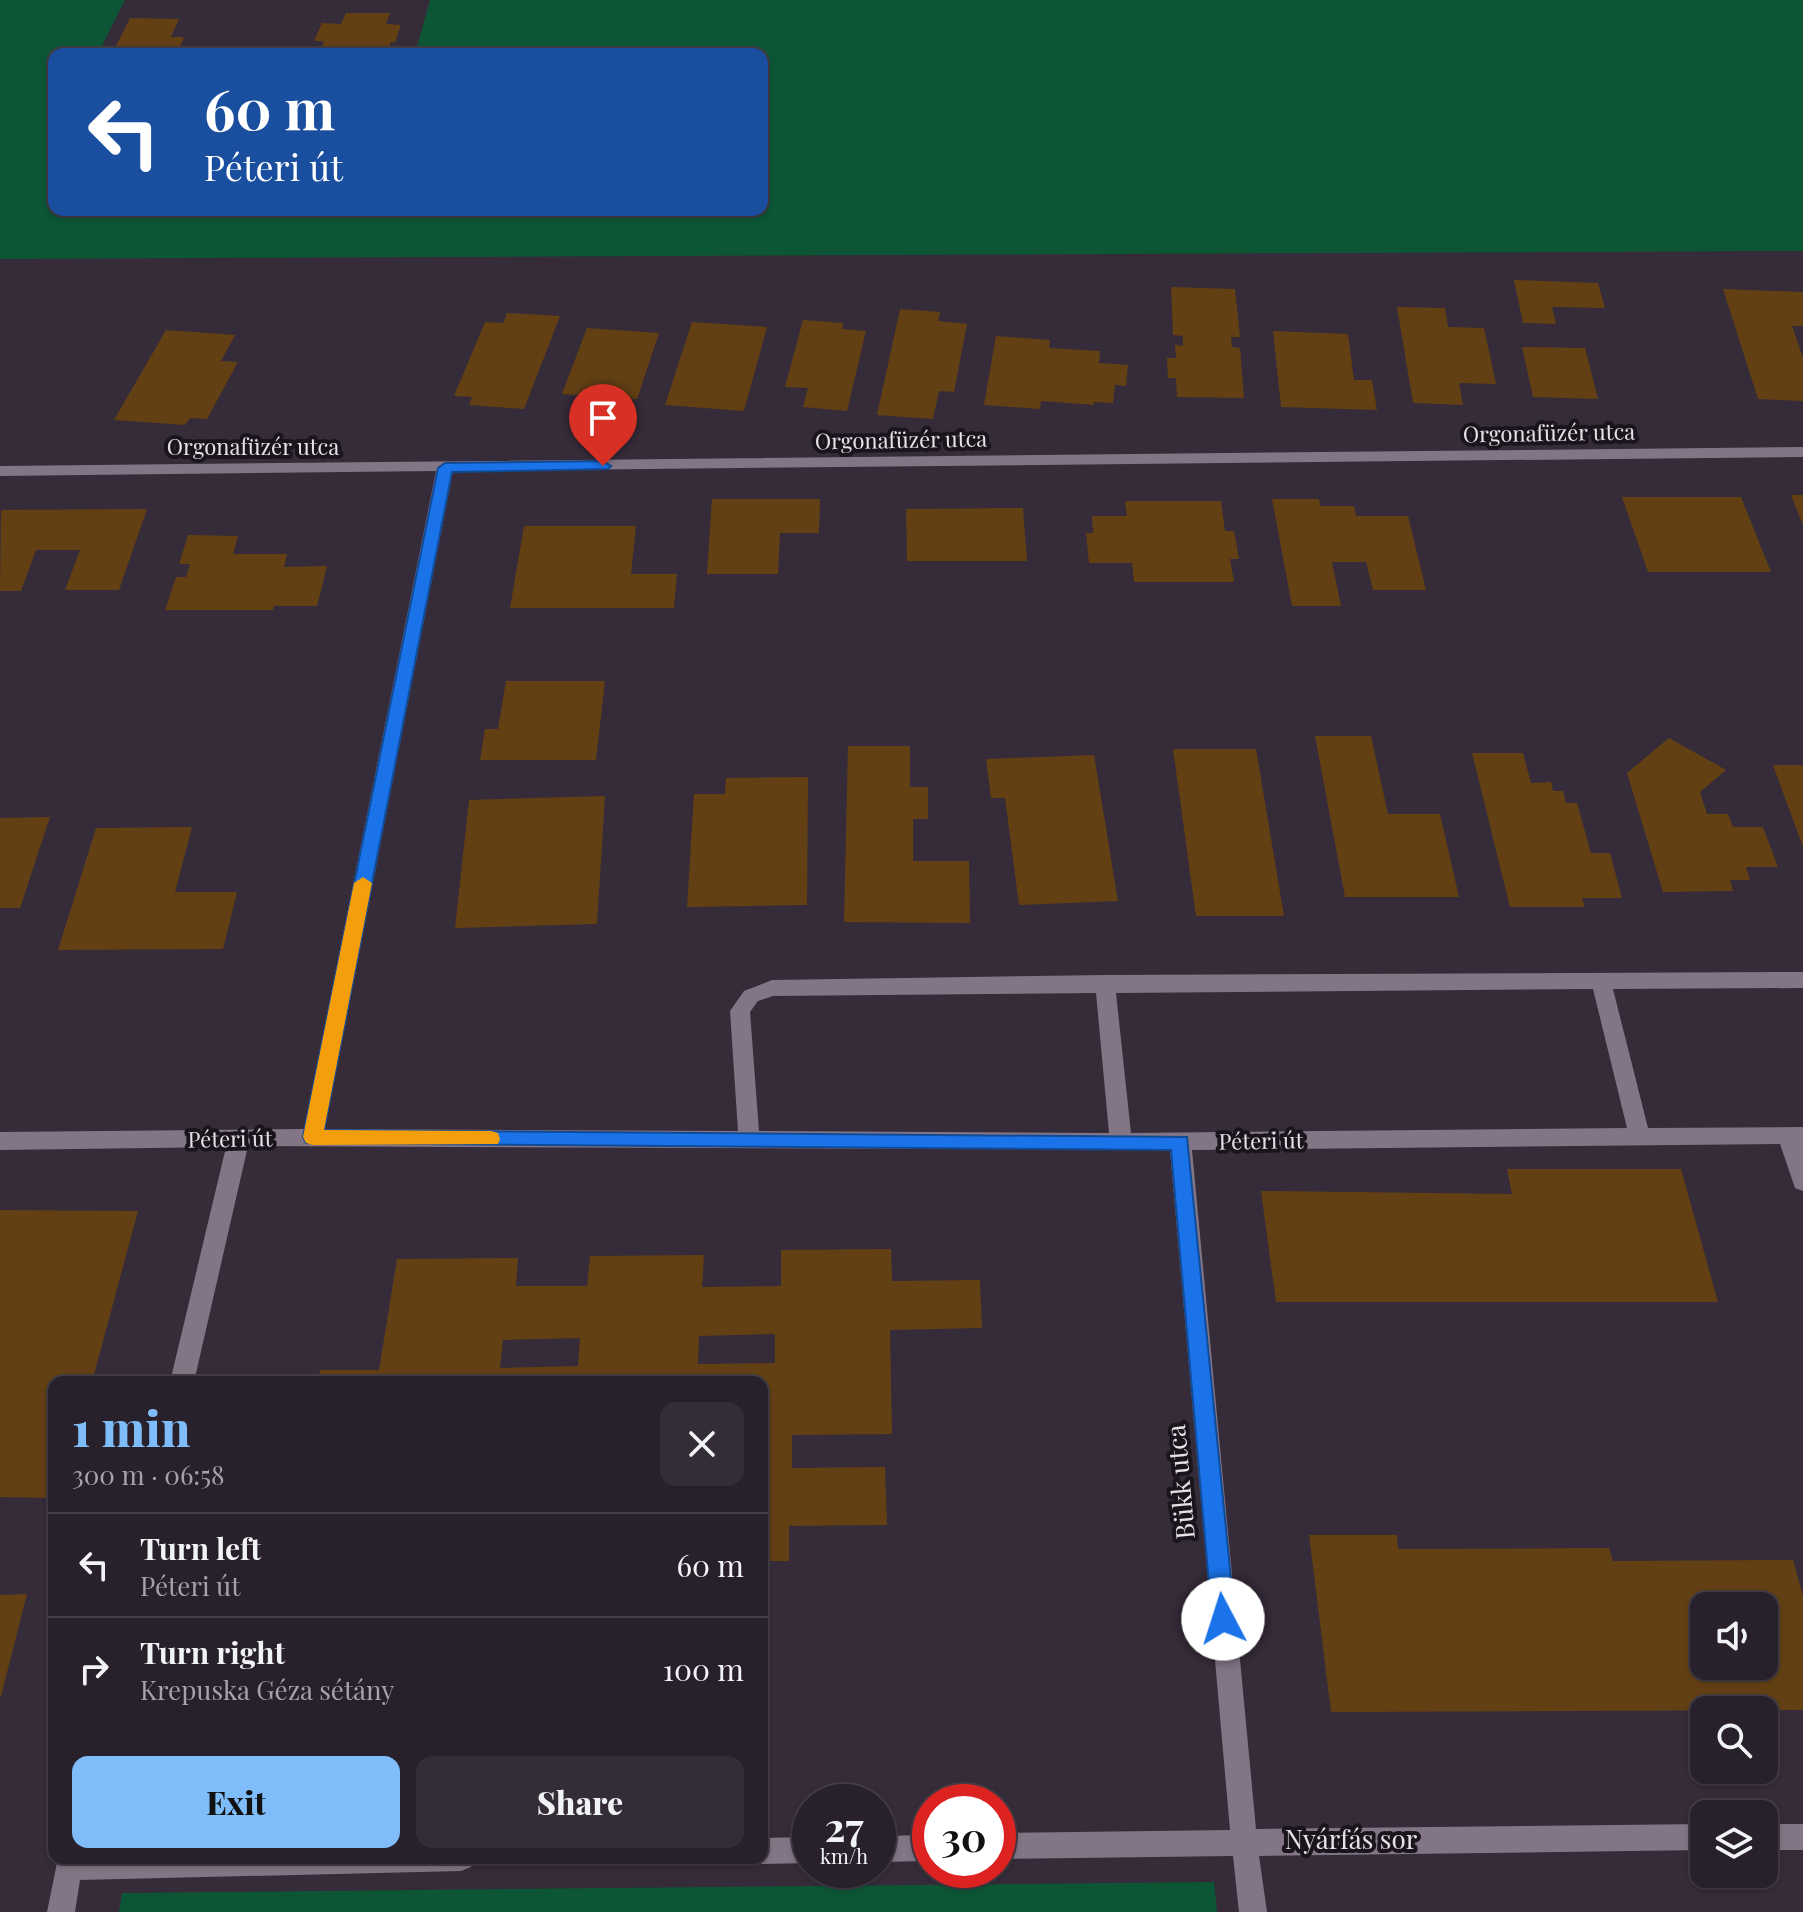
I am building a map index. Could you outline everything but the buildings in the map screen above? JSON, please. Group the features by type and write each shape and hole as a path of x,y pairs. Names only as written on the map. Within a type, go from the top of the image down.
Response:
{"street":[{"name":"Orgonafüzér utca","path":"0,471 1803,452"},
{"path":"313,1137 445,468"},
{"path":"749,1140 740,1011 751,996 772,988 1105,983 1803,980"},
{"path":"1601,981 1640,1137"},
{"path":"1105,983 1121,1142"},
{"path":"1795,1135 1803,1182"},
{"name":"Péteri út","path":"0,1141 313,1137 1180,1142 1795,1135"},
{"path":"183,1376 239,1139"},
{"name":"Bükk utca","path":"1180,1142 1253,1912"},
{"name":"Nyárfás sor","path":"1016,1846 1690,1837"},
{"path":"1778,1837 1803,1837"},
{"path":"768,1851 792,1850"},
{"path":"61,1912 70,1864"}],"green space":[{"path":"0,0 125,0 101,48 48,48 48,216 768,216 768,48 417,48 430,0 1803,0 1803,251 0,259"},
{"path":"1214,1882 1217,1912 119,1912 122,1893 792,1886 896,1888 896,1885 912,1885 912,1888 1016,1888 1016,1884"}],"slow traffic":[{"path":"363,883 313,1137 491,1139"}],"route":[{"path":"603,466 445,468 313,1137 1180,1142 1223,1619"}]}
